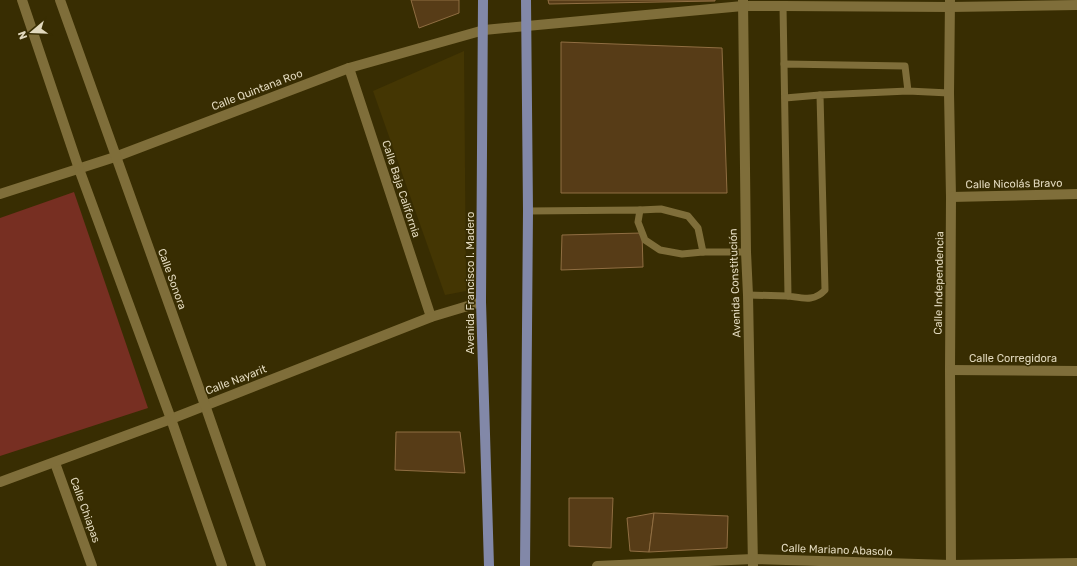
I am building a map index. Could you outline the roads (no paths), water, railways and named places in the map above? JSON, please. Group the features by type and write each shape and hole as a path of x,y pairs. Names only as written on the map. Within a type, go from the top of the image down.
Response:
{"main road":[{"name":"Avenida Francisco I. Madero","path":"483,0 481,302 489,566"},
{"path":"525,566 528,211 526,0"}],"street":[{"name":"Calle Sonora","path":"60,0 261,566"},
{"path":"26,1 79,168 171,419 222,566"},
{"name":"Calle Quintana Roo","path":"0,194 116,157 349,68 484,30 743,3 783,6 950,4 1077,5"},
{"name":"Avenida Constitución","path":"743,3 746,252 753,563"},
{"name":"Calle Independencia","path":"950,4 951,566"},
{"name":"Calle Baja California","path":"349,68 431,318"},
{"name":"Calle Nicolás Bravo","path":"951,197 1077,194"},
{"name":"Calle Nayarit","path":"0,482 171,419 431,318 481,302"},
{"name":"Calle Corregidora","path":"950,370 1077,371"},
{"name":"Calle Chiapas","path":"55,463 92,566"},
{"name":"Calle Mariano Abasolo","path":"597,566 753,563 951,566 1077,563"}],"lane":[{"path":"783,6 788,296"},
{"path":"784,64 905,66 908,91"},
{"path":"785,98 908,91 949,93"},
{"path":"748,295 788,296 812,299 820,296 825,290 820,95"},
{"path":"528,211 661,209 688,216 698,228 703,252"},
{"path":"640,210 638,222 645,240 660,250 682,254 703,252 746,252"}]}
